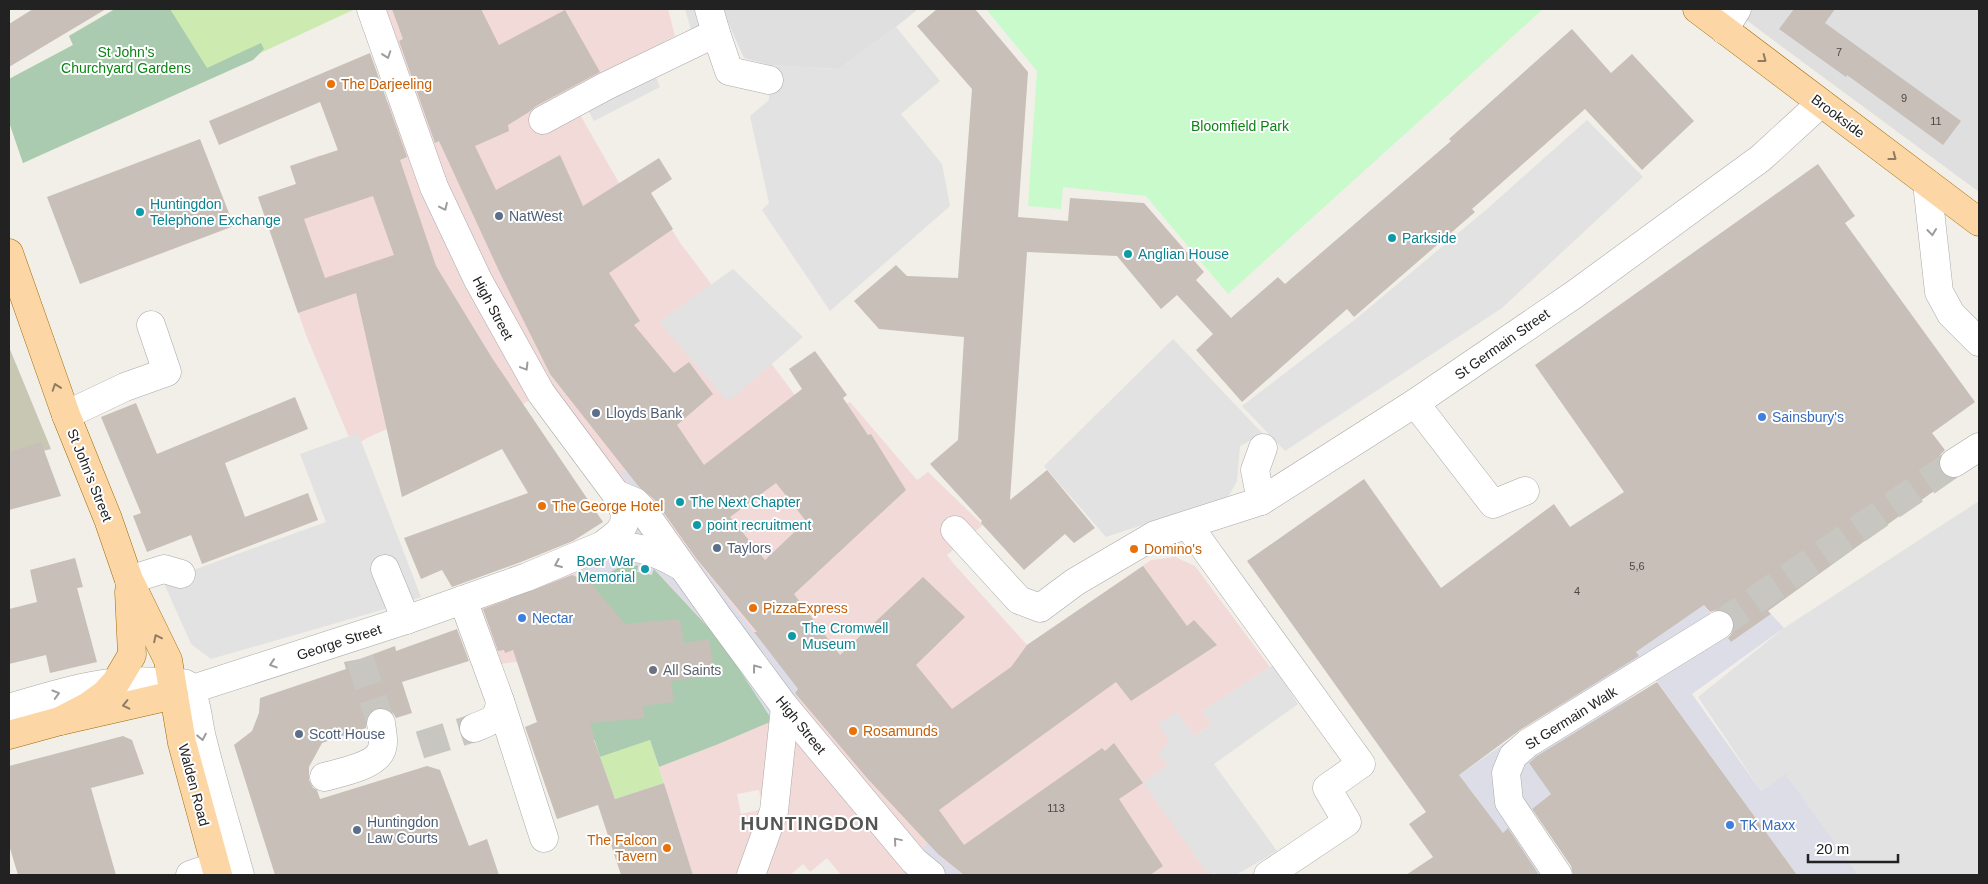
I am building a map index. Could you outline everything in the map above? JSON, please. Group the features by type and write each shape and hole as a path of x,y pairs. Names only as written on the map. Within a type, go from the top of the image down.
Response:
{"main road":[{"name":"Brookside","path":"1697,9 1731,19 1821,103 1979,222"},
{"name":"St John's Street","path":"9,253 14,285 108,519 129,580 168,660 179,689"},
{"path":"60,721 87,707 105,694 116,682 132,655 129,580"},
{"name":"George Street","path":"9,736 179,689"},
{"name":"Walden Road","path":"179,689 182,743 225,872"}],"street":[{"name":"High Street","path":"371,9 434,187 478,280 540,393 616,494 635,502 641,508 681,566 785,707 916,871"},
{"path":"542,120 606,86 712,21 729,71 769,80"},
{"name":"St Germain Street","path":"955,530 1019,600 1040,608 1075,582 1155,535 1261,502 1415,403 1575,294 1761,158 1821,103"},
{"path":"1927,183 1935,268 1940,292 1951,314 1979,342"},
{"path":"66,415 125,387 167,372 151,325"},
{"path":"1415,403 1492,504 1525,491"},
{"path":"1954,463 1979,446"},
{"path":"1261,502 1255,470 1263,448"},
{"name":"George Street","path":"179,689 360,647 406,620 527,576 602,544 619,532 624,524 625,512 616,494"},
{"path":"1188,525 1360,764 1327,788 1347,822 1268,875"},
{"name":"High Street","path":"602,544 639,547 659,554 681,566"},
{"path":"129,580 164,569 181,574"},
{"path":"385,569 406,620"},
{"path":"463,600 500,701 544,838"},
{"name":"St Germain Walk","path":"1558,875 1509,802 1506,773 1513,756 1528,743 1719,625"},
{"path":"9,708 84,686 116,682 153,681 179,689"},
{"path":"474,728 496,717 500,701"},
{"path":"751,875 774,811 785,707"},
{"path":"324,777 370,762 378,756 382,750 383,739 381,723"},
{"path":"190,875 225,872"}],"shaded area":[{"path":"378,9 668,9 675,36 567,92 634,209 652,199 681,244 795,395 815,417 850,402 917,480 928,472 983,525 947,555 1027,645 1151,560 1175,557 1195,566 1270,667 1203,711 1212,724 1195,736 1169,742 1168,765 1144,783 1209,875 841,875 827,858 810,872 803,864 790,875 693,875 659,767 716,745 769,715 721,641 653,568 652,575 637,572 638,565 617,568 522,661 487,666 463,600 627,523 544,392 523,404 433,446 420,414 367,438 353,447 306,335 258,197 296,184 290,166 321,155 328,173 344,167 329,127 382,107 392,99","holes":["759,790 763,809 741,814 737,794"]},
{"path":"685,9 704,9 711,36 695,44"},
{"path":"722,9 918,9 839,69 769,65 744,58"},
{"path":"1732,9 1979,9 1979,192 1769,37"},
{"path":"896,27 940,81 901,114 942,164 950,206 830,311 762,210 769,203 750,116 769,100 769,65 839,69"},
{"path":"651,65 660,87 594,121 582,99"},
{"path":"1587,120 1643,177 1502,308 1285,451 1242,406 1357,318 1487,209"},
{"path":"733,269 803,337 728,402 659,322"},
{"path":"1173,339 1263,434 1240,446 1237,481 1228,497 1106,537 1044,466"},
{"path":"9,347 51,449 9,460"},
{"path":"358,433 421,597 211,659 191,644 163,581 326,522 300,454"},
{"path":"619,470 628,473 800,688 794,694 801,700 799,702 769,715 721,641 654,568 652,575 637,572 638,565 617,568 591,583 583,568 630,486"},
{"path":"1979,501 1979,875 1859,875 1785,775 1761,791 1698,697 1784,628"},
{"path":"1704,605 1731,642 1771,614 1784,628 1692,694 1761,791 1785,774 1859,875 1797,875 1656,680 1620,705 1551,794 1526,814 1570,875 1534,875 1469,788 1450,781"},
{"path":"1273,665 1298,704 1214,764 1277,851 1236,875 1217,875 1214,873 1209,875 1143,783 1167,765 1158,754 1169,742 1158,723 1177,712 1195,736 1212,724 1202,711"},
{"path":"928,842 944,860 964,875 902,875"}],"green space":[{"name":"St John's Churchyard Gardens","path":"115,9 353,10 23,163 9,122 9,79 73,45 69,36"},
{"name":"St John's Churchyard Gardens","path":"115,9 170,9 207,68 261,43 264,49 253,60 23,163 9,122 9,79 73,45 69,36"},
{"name":"Bloomfield Park","path":"986,9 1543,9 1228,294 1146,196 1063,187 1061,209 1028,206 1037,71"},
{"path":"638,565 651,575 653,568 721,641 769,715 770,722 659,767 650,740 600,757 564,647 591,583 617,568"},
{"path":"650,740 664,783 615,799 600,757"}],"building":[{"path":"33,9 106,9 9,67 9,24"},
{"path":"392,9 481,9 499,45 565,10 600,72 536,106 508,125 509,131 475,146 496,190 560,155 583,206 659,158 672,179 651,193 673,229 609,273 640,321 634,325 674,373 689,362 713,394 677,425 704,465 802,389 789,369 815,351 847,395 843,398 868,435 871,434 906,490 794,594 840,655 923,577 965,617 916,665 952,709 1011,667 1027,645 1143,566 1187,626 1194,620 1217,645 1131,701 1116,682 939,810 964,845 1102,748 1105,751 1114,743 1143,783 1119,799 1163,866 1150,875 964,875 938,854 867,778 795,693 798,689 754,632 757,632 696,558 654,499 639,487 550,374 499,271 439,141 435,143 399,41 403,39","holes":["776,483 806,521 765,560 730,517"]},
{"path":"937,9 975,9 1028,72 1018,217 1068,221 1070,198 1144,203 1204,272 1196,280 1231,318 1278,277 1285,284 1451,141 1449,139 1572,29 1611,73 1632,54 1694,121 1642,170 1585,109 1472,209 1475,212 1354,317 1347,309 1242,402 1196,350 1213,334 1177,295 1161,309 1117,256 1027,252 1010,500 1047,470 1095,528 1074,543 1065,534 1024,570 930,464 958,440 964,337 879,329 854,301 896,265 907,276 958,278 972,89 917,26"},
{"path":"1794,9 1835,9 1825,23 1961,121 1943,145 1847,75 1846,77 1779,29"},
{"path":"370,53 407,157 400,160 436,266 492,358 603,522 573,541 452,587 442,570 421,579 404,538 528,493 502,449 402,497 356,293 298,313 258,197 296,184 290,166 338,150 320,102 219,145 209,121","holes":["373,196 394,255 325,278 304,219"]},
{"name":"Huntingdon Telephone Exchange","path":"200,139 234,226 80,284 47,197"},
{"path":"1818,164 1855,216 1845,223 1975,402 1932,433 1945,450 1940,455 1938,463 1941,471 1946,477 1952,478 1768,611 1771,614 1731,642 1728,638 1733,632 1735,625 1732,616 1726,611 1719,609 1710,612 1704,605 1636,652 1639,656 1520,730 1459,775 1503,833 1508,828 1539,875 1406,875 1433,857 1409,824 1426,812 1247,561 1364,479 1441,588 1554,504 1570,527 1624,492 1535,365"},
{"path":"295,397 308,429 225,463 245,517 308,493 318,520 202,564 191,535 147,552 133,516 141,513 101,417 136,403 157,454"},
{"path":"41,442 61,496 9,510 9,452"},
{"path":"75,558 83,587 77,588 97,662 50,673 46,655 9,664 9,609 37,602 30,570"},
{"path":"572,575 591,583 625,624 680,619 684,643 709,639 715,675 671,681 674,702 643,706 645,718 590,723 594,740 615,799 612,800 664,783 693,875 621,875 598,805 557,819 525,727 537,722 513,650 505,653 504,650 498,651 483,609"},
{"path":"457,629 469,661 402,682 412,713 396,718 387,709 378,708 372,710 367,717 366,728 322,743 309,767 309,780 313,788 317,790 320,799 427,766 440,770 469,846 487,839 499,875 275,875 234,745 252,731 259,713 260,698 346,669 344,662 360,659 395,646 396,651"},
{"path":"1657,682 1797,875 1573,875 1571,866 1532,809 1551,794 1529,763 1537,756"},
{"path":"123,736 132,740 144,774 91,788 116,875 18,875 9,845 9,766"}],"tunnel":[{"path":"1719,625 1954,463"},
{"path":"360,659 381,723"},
{"path":"420,745 474,728"}],"place":[{"name":"The Darjeeling","path":"331,84"},
{"name":"Huntingdon Telephone Exchange","path":"140,212"},
{"name":"NatWest","path":"499,216"},
{"name":"Parkside","path":"1392,238"},
{"name":"Anglian House","path":"1128,254"},
{"name":"Lloyds Bank","path":"596,413"},
{"name":"Sainsbury's","path":"1762,417"},
{"name":"The Next Chapter","path":"680,502"},
{"name":"The George Hotel","path":"542,506"},
{"name":"point recruitment","path":"697,525"},
{"name":"Taylors","path":"717,548"},
{"name":"Domino's","path":"1134,549"},
{"name":"Boer War Memorial","path":"645,569"},
{"name":"PizzaExpress","path":"753,608"},
{"name":"Nectar","path":"522,618"},
{"name":"The Cromwell Museum","path":"792,636"},
{"name":"All Saints","path":"653,670"},
{"name":"Rosamunds","path":"853,731"},
{"name":"Scott House","path":"299,734"},
{"name":"TK Maxx","path":"1730,825"},
{"name":"Huntingdon Law Courts","path":"357,830"},
{"name":"The Falcon Tavern","path":"667,848"}],"district":[{"name":"HUNTINGDON","path":"810,823"}]}
